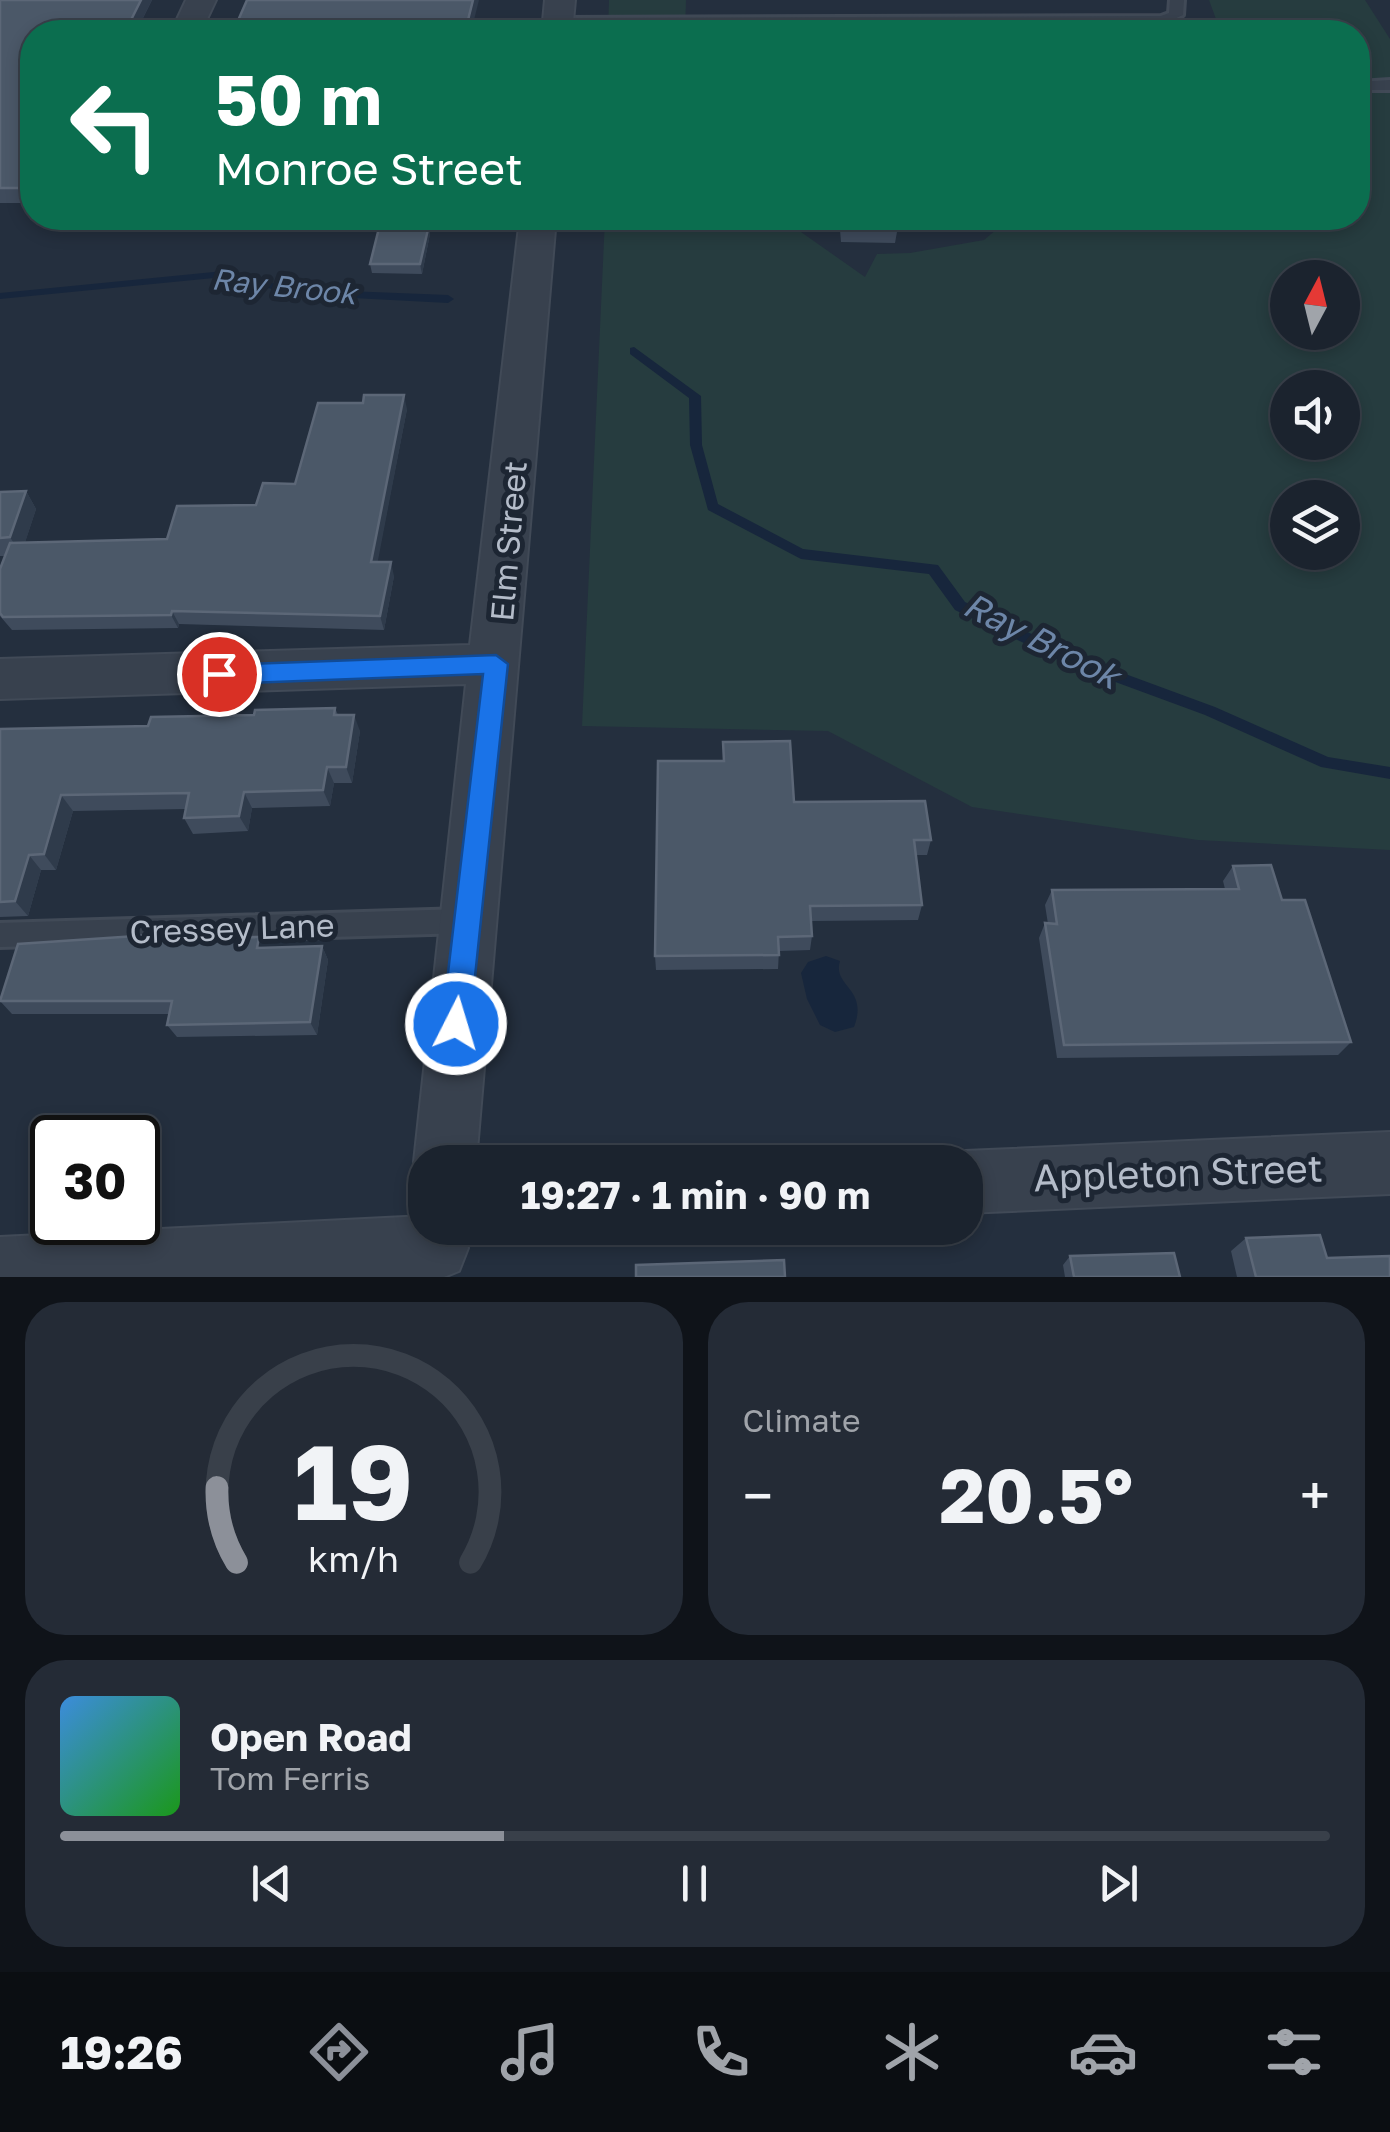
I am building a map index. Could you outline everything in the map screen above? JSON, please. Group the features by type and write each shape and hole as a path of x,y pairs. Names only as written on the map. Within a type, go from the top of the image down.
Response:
{"street":[{"name":"Elm Street","path":"446,1145 464,921 496,664 537,230"},
{"path":"0,678 496,664"},
{"name":"Appleton Street","path":"983,1181 1390,1163"},
{"path":"0,1269 436,1251"}],"lane":[{"path":"1163,20 1176,15 1178,0"},
{"path":"558,18 590,20"},
{"name":"Cressey Lane","path":"0,934 464,921"}],"green space":[{"path":"609,0 686,0 685,20 608,20"},
{"path":"1209,0 1365,0 1390,39 1390,850 1198,840 972,807 828,731 582,726 604,230 801,230 865,277 877,254 910,253 984,240 996,230 1370,230 1370,20 1209,20 1216,19"}],"water":[{"path":"826,956 840,961 841,977 857,1004 854,1027 835,1032 820,1025 807,999 801,973 808,962"}],"building":[{"path":"0,0 141,0 131,20 20,20 20,188 0,188"},
{"path":"247,0 473,0 468,20 238,20"},
{"path":"378,230 428,230 420,264 370,264"},
{"path":"364,395 404,395 371,562 391,562 380,616 172,611 171,615 3,617 0,613 0,569 10,543 167,539 177,506 256,505 263,483 295,484 318,403 363,403"},
{"path":"26,491 10,537 0,538 0,492"},
{"path":"335,708 334,715 354,715 346,767 327,767 323,790 244,792 239,816 184,818 189,793 61,795 44,854 29,855 15,901 0,902 0,729 148,726 151,717 254,715 255,710"},
{"path":"790,741 794,802 925,801 931,840 914,840 922,905 810,906 812,936 778,937 779,955 655,956 658,761 724,761 723,742"},
{"path":"1271,865 1282,900 1305,900 1351,1042 1064,1045 1045,923 1057,924 1052,890 1239,889 1233,866"},
{"path":"210,931 209,938 259,937 257,948 322,946 310,1022 167,1025 172,1001 0,1001 18,944"},
{"path":"1320,1235 1327,1258 1390,1256 1390,1277 1256,1277 1246,1238"},
{"path":"1174,1253 1180,1277 1074,1277 1070,1256"},
{"path":"784,1260 785,1277 636,1277 636,1265"}],"waterway":[{"name":"Ray Brook","path":"0,296 224,274 296,292 448,299"},
{"name":"Ray Brook","path":"634,351 695,396 696,445 712,507 801,554 933,569 960,606 1077,662 1210,711 1326,763 1390,773"}],"route":[{"path":"219,674 496,664 464,921 456,1024"}]}
